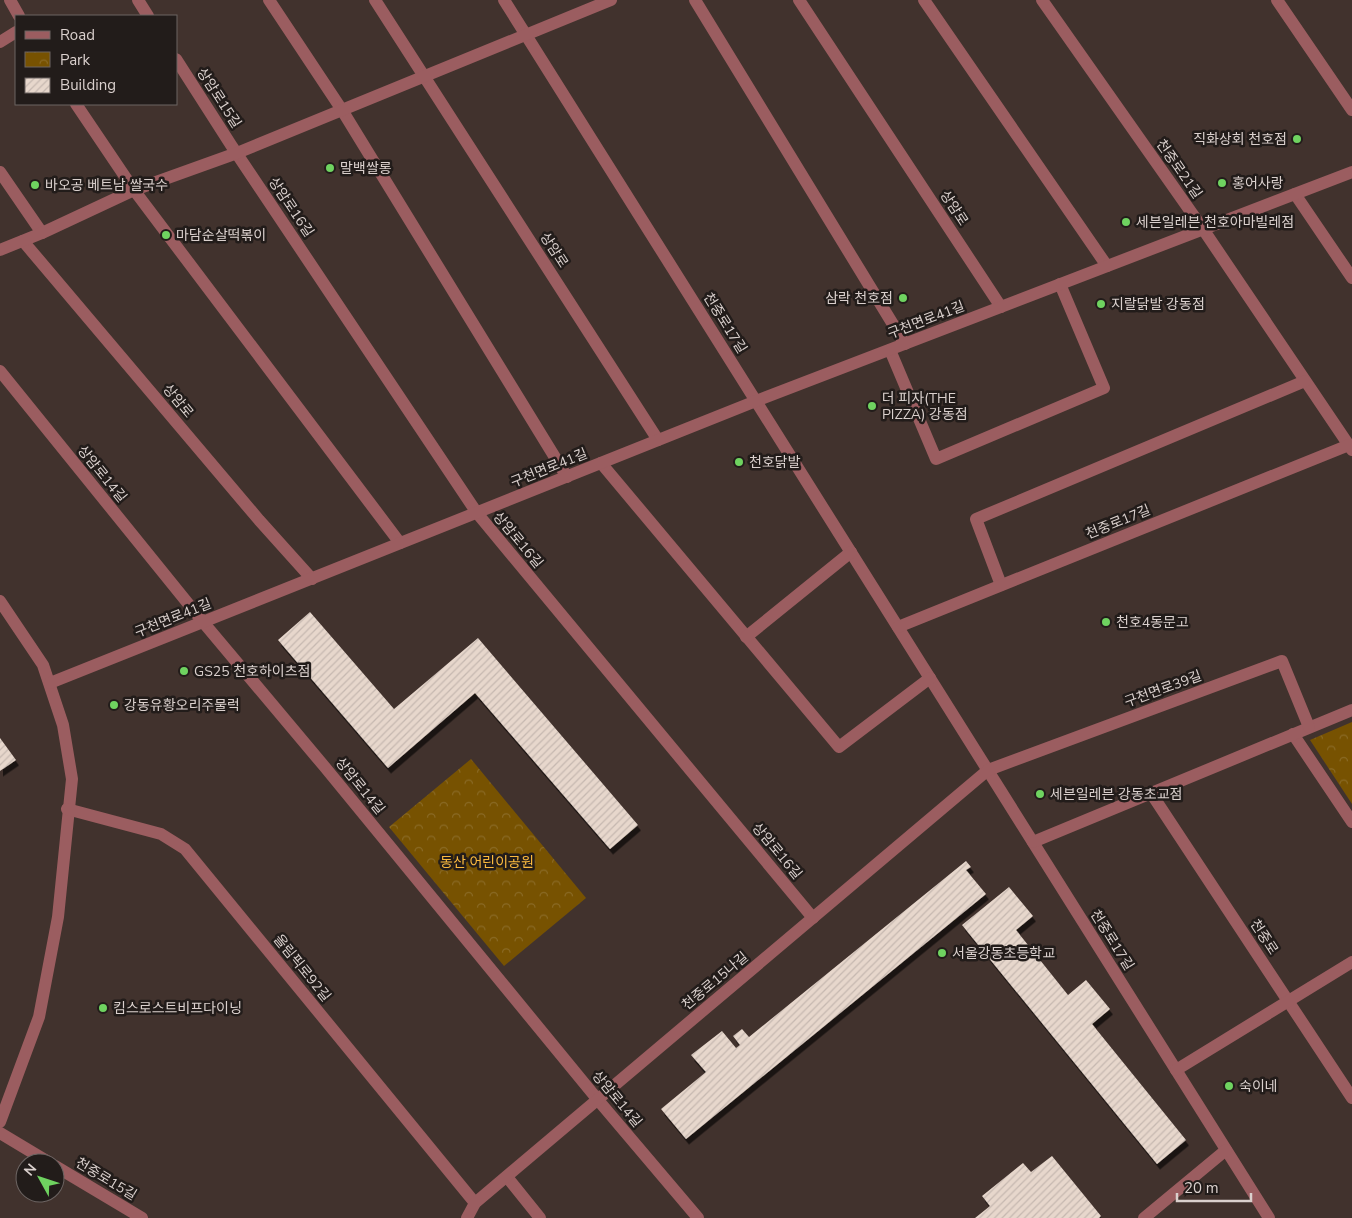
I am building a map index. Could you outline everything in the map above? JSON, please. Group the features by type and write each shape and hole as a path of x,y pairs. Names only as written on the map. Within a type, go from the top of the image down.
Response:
{"street":[{"path":"10,0 18,15"},
{"path":"138,0 147,15"},
{"path":"269,0 342,110 567,477"},
{"name":"상암로","path":"375,0 658,440"},
{"name":"천중로17길","path":"504,0 1269,1218"},
{"path":"0,250 42,233 134,190 237,153 611,0"},
{"path":"695,0 905,344"},
{"name":"상암로","path":"800,0 1001,307"},
{"path":"924,0 1107,266"},
{"name":"천중로21길","path":"1042,0 1203,229 1350,447"},
{"path":"1277,0 1352,110"},
{"path":"0,42 15,33"},
{"name":"상암로15길","path":"178,62 237,153"},
{"path":"77,105 134,190 400,543"},
{"name":"상암로16길","path":"237,153 477,513 813,918"},
{"path":"0,172 42,233"},
{"name":"구천면로41길","path":"50,683 756,401 1352,172"},
{"path":"1296,194 1352,278"},
{"name":"상암로","path":"23,241 259,520 312,579"},
{"path":"890,350 936,459 1104,388 1060,284"},
{"name":"상암로14길","path":"0,371 203,622 324,766 598,1100 698,1218"},
{"path":"1001,585 976,520 1306,381"},
{"name":"천중로17길","path":"898,627 1350,447"},
{"path":"601,463 839,747 930,678"},
{"path":"746,637 851,552"},
{"path":"0,601 43,665 63,724 72,779 67,809 58,917 39,1017 0,1122"},
{"name":"구천면로39길","path":"988,770 1282,661 1309,727"},
{"path":"1033,842 1352,710"},
{"path":"1293,734 1352,822"},
{"name":"천중로15나길","path":"467,1218 475,1203 988,770"},
{"name":"천중로","path":"1151,793 1352,1098"},
{"name":"올림픽로92길","path":"67,809 161,834 185,849 475,1203"},
{"path":"1176,1070 1352,962"},
{"path":"0,1133 33,1153"},
{"path":"1144,1218 1226,1150"},
{"name":"천중로15길","path":"65,1172 142,1218"},
{"path":"506,1177 540,1218"}],"green space":[{"path":"1352,722 1352,804 1310,740"},
{"name":"동산 어린이공원","path":"471,759 586,898 504,966 389,827"}],"building":[{"path":"310,612 394,709 478,638 638,825 610,849 475,693 388,768 278,640"},
{"path":"0,738 16,760 0,771"},
{"path":"966,861 971,867 966,870 986,894 686,1139 661,1109 706,1072 691,1055 722,1031 736,1048 740,1045 733,1036 742,1029 749,1037"},
{"path":"1009,887 1033,916 1016,930 1068,995 1086,980 1110,1009 1092,1024 1186,1140 1157,1164 962,925"},
{"path":"1052,1156 1101,1216 1099,1218 975,1218 990,1206 982,1196 1023,1163 1031,1172"}],"place":[{"name":"직화상회 천호점","path":"1297,139"},
{"name":"말백쌀롱","path":"330,168"},
{"name":"홍어사랑","path":"1222,183"},
{"name":"바오공 베트남 쌀국수","path":"35,185"},
{"name":"세븐일레븐 천호아마빌레점","path":"1126,222"},
{"name":"마담순살떡볶이","path":"166,235"},
{"name":"삼락 천호점","path":"903,298"},
{"name":"지랄닭발 강동점","path":"1101,304"},
{"name":"더 피자(THE PIZZA) 강동점","path":"872,406"},
{"name":"천호닭발","path":"739,462"},
{"name":"천호4동문고","path":"1106,622"},
{"name":"GS25 천호하이츠점","path":"184,671"},
{"name":"강동유황오리주물럭","path":"114,705"},
{"name":"세븐일레븐 강동초교점","path":"1040,794"},
{"name":"서울강동초등학교","path":"942,953"},
{"name":"킴스로스트비프다이닝","path":"103,1008"},
{"name":"숙이네","path":"1229,1086"}]}
